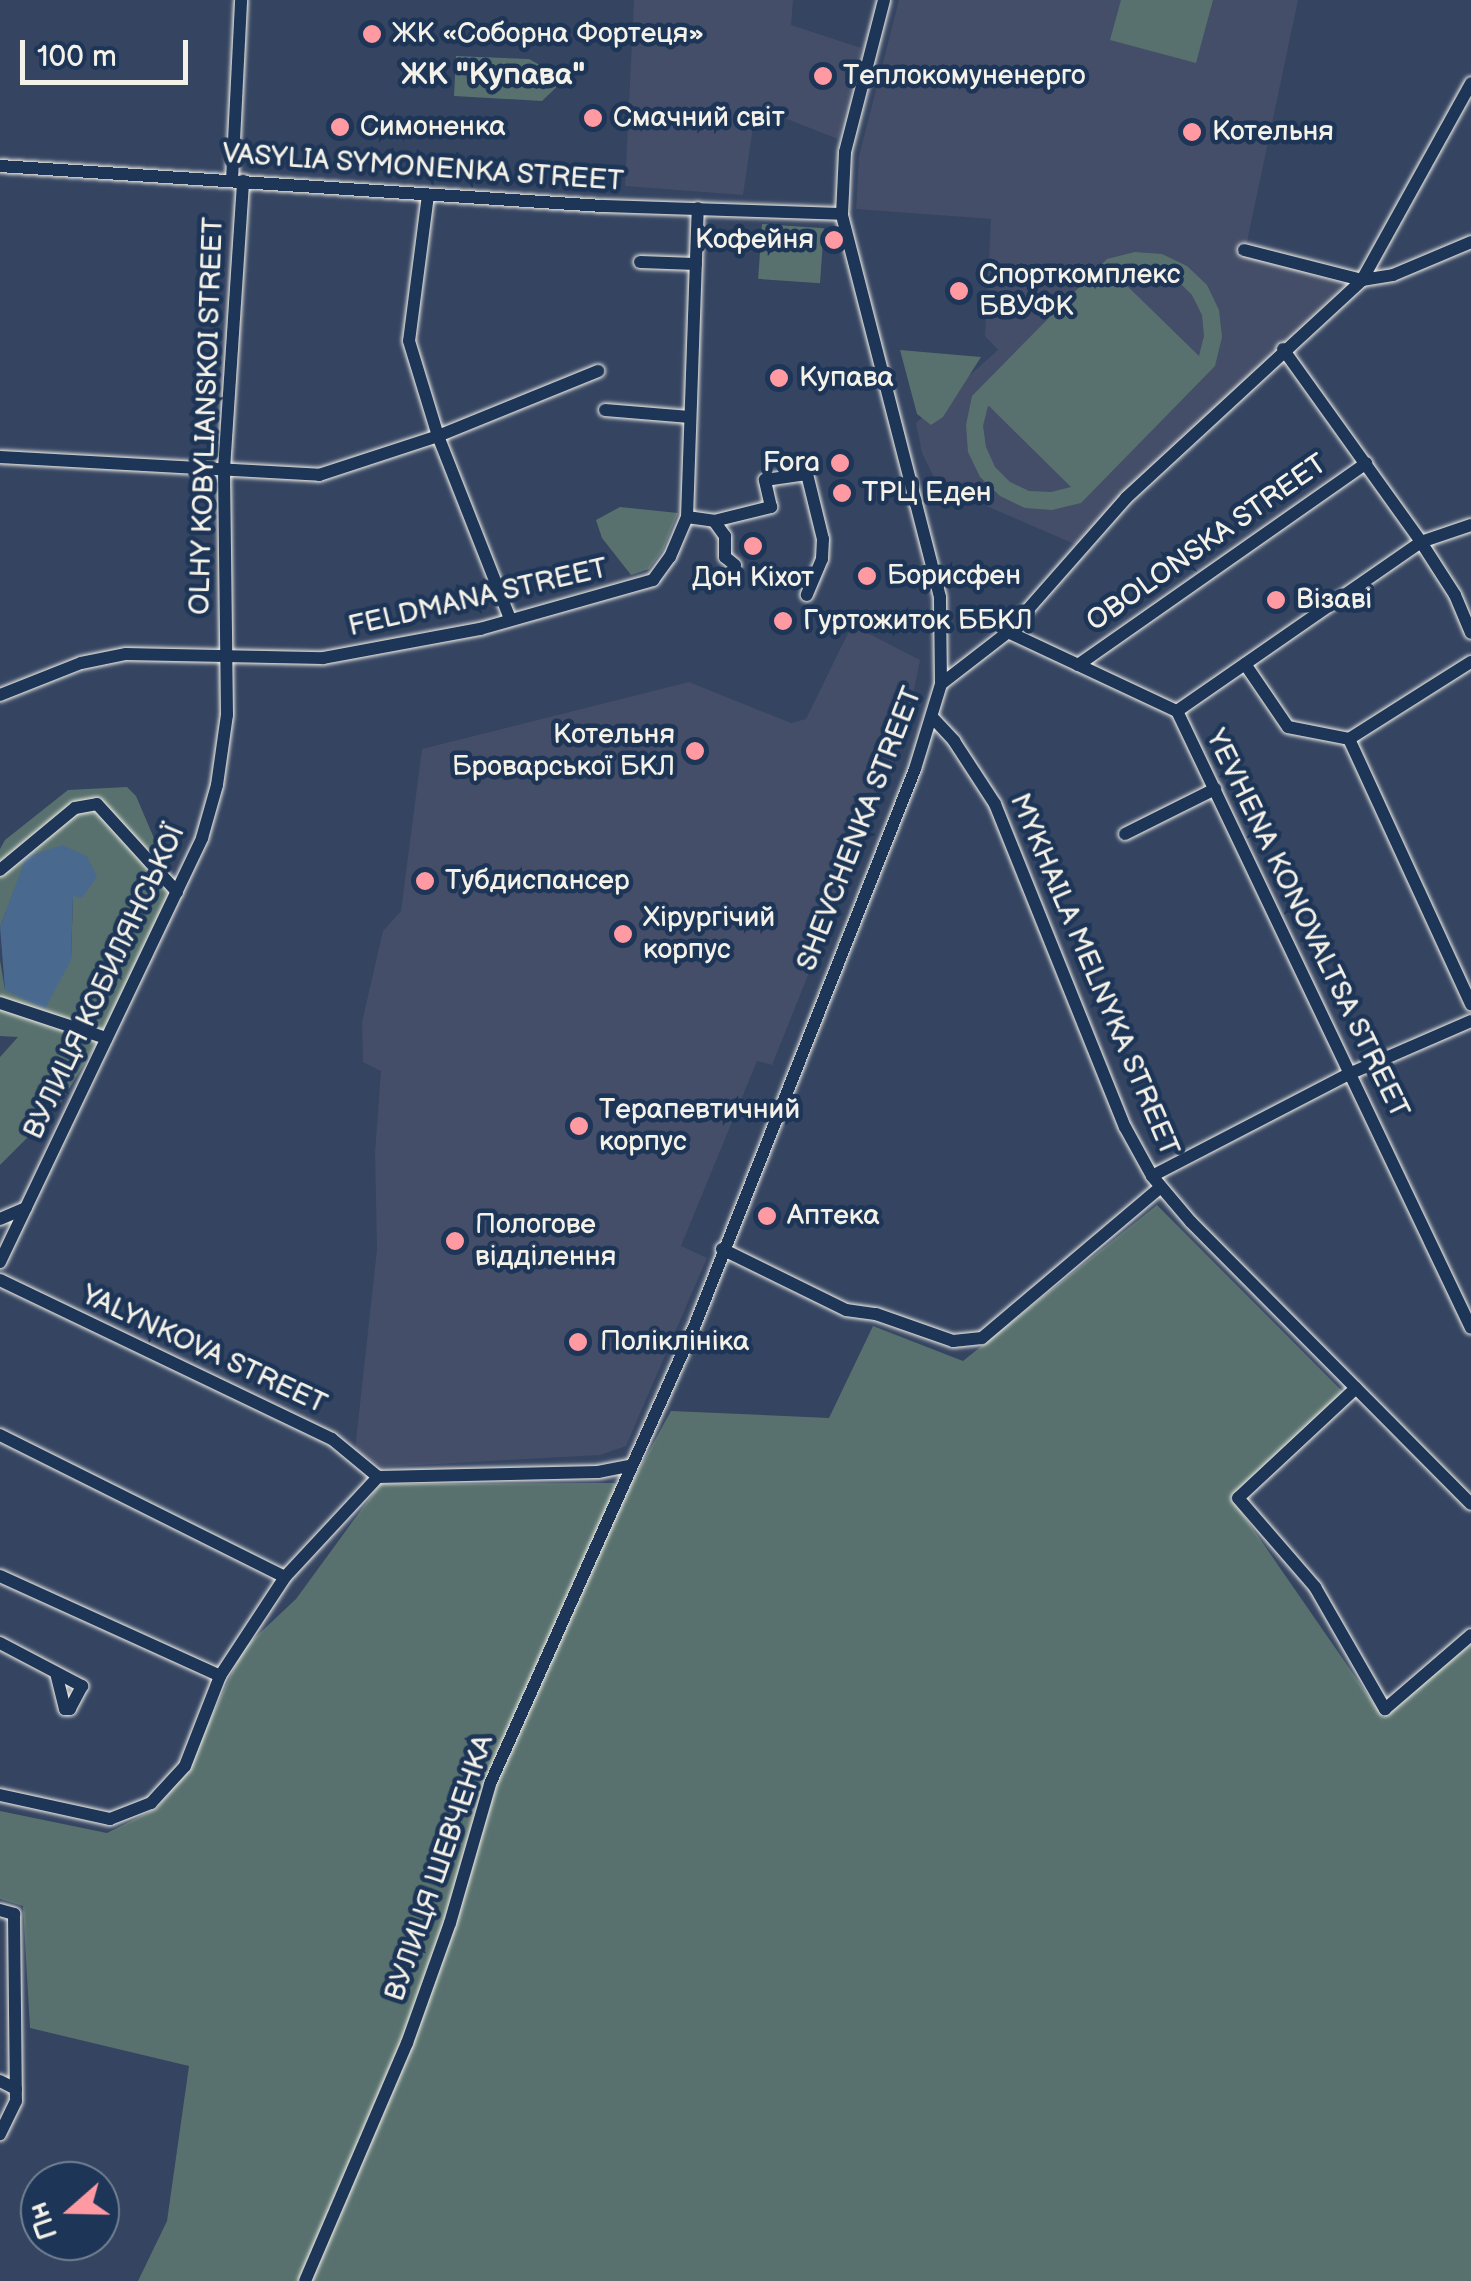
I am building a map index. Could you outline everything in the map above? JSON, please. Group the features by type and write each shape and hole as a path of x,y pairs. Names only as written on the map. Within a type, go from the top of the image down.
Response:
{"street":[{"name":"OLHY KOBYLIANSKOI STREET","path":"224,654 224,469 241,0"},
{"name":"SHEVCHENKA STREET","path":"628,1470 665,1396 932,717 941,684 940,597 842,214 845,152 884,0"},
{"path":"941,684 1008,632 1126,498 1362,280 1471,84"},
{"name":"VASYLIA SYMONENKA STREET","path":"0,166 428,196 842,214"},
{"path":"428,196 409,341 438,436 510,619"},
{"name":"FELDMANA STREET","path":"0,695 82,663 126,654 323,658 480,629 653,580 670,557 687,516 698,208"},
{"path":"1244,250 1362,280 1393,275 1471,242"},
{"path":"640,262 696,264"},
{"path":"1284,349 1421,542 1455,595 1471,634"},
{"path":"0,456 319,475 438,436 598,371"},
{"path":"605,410 690,417"},
{"name":"OBOLONSKA STREET","path":"1078,665 1366,463"},
{"path":"687,516 714,521 772,507 765,480 807,474 823,539 822,558 806,595"},
{"path":"714,521 725,536 726,557 735,565"},
{"path":"1177,711 1421,542 1471,525"},
{"name":"YEVHENA KONOVALTSA STREET","path":"1008,632 1177,711 1471,1328"},
{"name":"ВУЛИЦЯ КОБИЛЯНСЬКОЇ","path":"0,1262 202,838 218,785 227,715 224,654"},
{"path":"1245,664 1288,727 1349,739 1471,662"},
{"name":"MYKHAILA MELNYKA STREET","path":"932,717 954,741 995,804 1125,1127 1156,1182 1471,1504"},
{"path":"1349,739 1471,1004"},
{"path":"1125,834 1215,789"},
{"path":"0,870 75,808 97,804 177,892"},
{"path":"0,1003 106,1038"},
{"path":"722,1249 846,1310 876,1314 952,1341 982,1338 1156,1182 1351,1074 1471,1021"},
{"path":"0,1218 26,1208"},
{"name":"YALYNKOVA STREET","path":"0,1280 332,1438 378,1477"},
{"path":"1356,1388 1238,1498 1316,1586 1385,1708 1471,1636"},
{"path":"0,1436 286,1577"},
{"path":"0,1795 110,1820 151,1803 185,1766 220,1676 286,1577 378,1477 628,1470"},
{"name":"ВУЛИЦЯ ШЕВЧЕНКА","path":"305,2281 407,2043 450,1923 490,1784 628,1470"},
{"path":"0,1576 220,1676"},
{"path":"0,1643 56,1674"},
{"path":"0,2134 16,2101 7,1912"},
{"path":"0,2081 16,2089"}],"shaded area":[{"path":"634,0 793,0 791,25 861,48 838,139 756,107 743,195 625,186"},
{"path":"899,0 1298,0 1244,256 1347,284 1079,546 938,485 922,453 916,423 998,350 985,336 991,219 856,209 859,156"},
{"path":"852,625 920,660 906,731 772,1065 757,1061 681,1246 707,1258 626,1446 600,1455 382,1467 355,1450 377,1249 375,1153 381,1071 363,1062 362,1022 383,931 401,911 422,749 689,682 791,723 806,719"},
{"path":"62,845 87,856 97,877 82,898 73,896 71,960 45,1009 5,990 0,927 26,857"}],"green space":[{"path":"1121,0 1213,0 1196,63 1110,40"},
{"path":"456,56 529,59 565,79 542,101 454,96"},
{"path":"762,224 824,228 820,283 758,279"},
{"path":"1135,252 1162,254 1187,266 1207,285 1219,310 1222,337 1215,366 1081,503 1052,510 1025,508 1000,496 980,477 968,452 966,425 972,396 1107,259","holes":["1137,270 1158,271 1177,280 1192,295 1202,315 1204,336 1199,356 1117,276","989,406 1071,487 1051,492 1029,491 1010,482 995,467 986,447 983,426"]},
{"path":"900,350 981,357 943,417 931,425 917,414"},
{"path":"620,507 678,513 663,550 649,569 631,575 602,538 596,520"},
{"path":"127,787 136,796 177,892 132,988 57,1108 0,1165 0,1057 18,1037 0,1036 0,960 5,990 71,959 73,896 27,857 0,927 0,849 5,840 68,790"},
{"path":"1157,1205 1344,1393 1233,1500 1383,1717 1471,1644 1471,2281 138,2281 167,2221 189,2066 30,2028 23,1906 0,1899 0,1811 107,1833 157,1808 187,1770 243,1649 296,1599 380,1484 614,1483 627,1491 671,1411 829,1418 873,1326 963,1361"}],"place":[{"name":"ЖК «Соборна Фортеця»","path":"372,34"},
{"name":"Теплокомуненерго","path":"823,76"},
{"name":"Смачний світ","path":"593,118"},
{"name":"Симоненка","path":"340,127"},
{"name":"Котельня","path":"1192,132"},
{"name":"Кофейня","path":"834,240"},
{"name":"Спорткомплекс БВУФК","path":"959,291"},
{"name":"Купава","path":"779,378"},
{"name":"Fora","path":"840,463"},
{"name":"ТРЦ Еден","path":"842,493"},
{"name":"Дон Кіхот","path":"753,546"},
{"name":"Борисфен","path":"867,576"},
{"name":"Візаві","path":"1276,600"},
{"name":"Гуртожиток ББКЛ","path":"783,621"},
{"name":"Котельня Броварської БКЛ","path":"695,751"},
{"name":"Тубдиспансер","path":"425,881"},
{"name":"Хірургічий корпус","path":"623,934"},
{"name":"Терапевтичний корпус","path":"579,1126"},
{"name":"Аптека","path":"767,1216"},
{"name":"Пологове відділення","path":"455,1241"},
{"name":"Поліклініка","path":"578,1342"}],"district":[{"name":"ЖК \"Купава\"","path":"493,75"}]}
